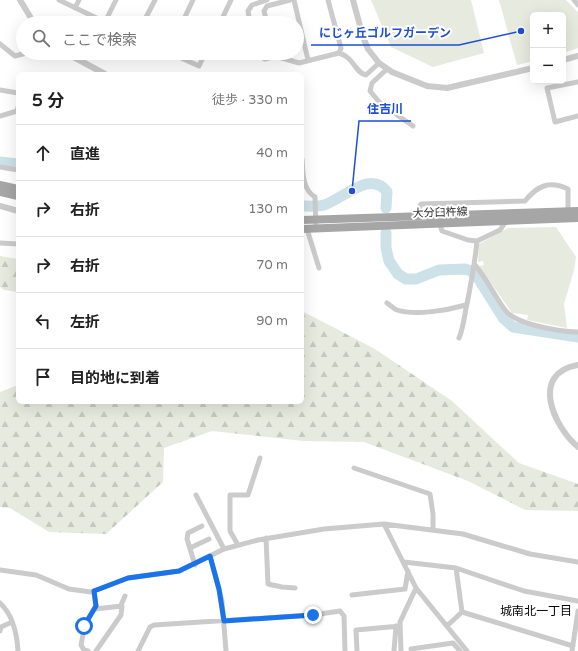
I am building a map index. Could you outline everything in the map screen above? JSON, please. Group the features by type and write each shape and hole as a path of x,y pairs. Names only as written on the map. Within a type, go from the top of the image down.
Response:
{"main road":[{"path":"0,184 16,188"},
{"path":"0,192 16,196"},
{"name":"大分臼杵線","path":"439,219 506,220 568,215 578,211"},
{"name":"大分臼杵線","path":"304,229 439,219 568,215 578,218"},
{"name":"大分臼杵線","path":"304,220 418,220"}],"street":[{"path":"20,0 30,16"},
{"path":"59,0 92,16"},
{"path":"75,8 79,0"},
{"path":"109,16 116,0"},
{"path":"147,16 155,0"},
{"path":"185,16 193,0"},
{"path":"223,16 231,0"},
{"path":"249,16 248,11 252,4 267,0"},
{"path":"265,16 264,11 267,6 290,0"},
{"path":"294,0 298,16"},
{"path":"328,0 340,48 339,53"},
{"path":"353,0 363,37 368,49 379,63 387,69 427,86 447,88 530,69"},
{"path":"574,0 578,5"},
{"path":"304,43 308,60"},
{"path":"0,44 16,56"},
{"path":"290,60 299,63 339,53 354,62 361,74 366,75 379,63"},
{"path":"566,59 578,56"},
{"path":"79,60 101,72"},
{"path":"186,60 199,66 202,60"},
{"path":"387,69 372,83 370,91 380,103 413,126"},
{"path":"578,82 547,88 555,122 578,116"},
{"path":"0,90 16,93"},
{"path":"0,116 16,111"},
{"path":"0,167 16,170"},
{"path":"304,176 305,184 309,194 315,197 316,229"},
{"path":"418,220 421,204 525,201 532,192 546,185 558,185 568,189 568,215"},
{"path":"0,206 16,210"},
{"path":"439,219 442,231 468,240 477,241 500,230 506,220"},
{"path":"304,229 318,268"},
{"path":"459,338 464,324 466,305 475,267 477,241"},
{"path":"0,243 16,244"},
{"path":"475,267 491,285 505,310 513,318 569,332 578,332"},
{"path":"388,303 396,310 404,312 434,312 466,305"},
{"path":"578,365 567,368 558,375 551,387 549,396 552,411 562,429 578,446"},
{"path":"238,545 230,531 230,495 248,495 260,458"},
{"path":"354,468 430,494 433,514 433,529"},
{"path":"196,495 224,549"},
{"path":"384,524 416,588 448,625 467,651"},
{"path":"0,570 36,575 69,589 94,591 128,578 171,573 195,565 224,549 266,538 324,529 384,524 433,529 479,538 543,557 578,562"},
{"path":"195,565 187,539 188,533 202,526"},
{"path":"266,538 268,584 295,588"},
{"path":"190,548 209,539"},
{"path":"210,556 219,589 224,621 226,651"},
{"path":"404,562 456,568 524,592 578,601"},
{"path":"456,568 462,612"},
{"path":"352,595 404,589 408,570"},
{"path":"394,651 398,626 416,588"},
{"path":"88,651 84,650 81,645 85,624 95,609 94,591"},
{"path":"96,651 121,615 121,605 125,596"},
{"path":"0,603 8,613 12,622 17,638 18,651"},
{"path":"95,609 121,605"},
{"path":"138,651 150,628 154,626 313,615 340,611 344,616 345,651"},
{"path":"462,612 572,650 578,611"},
{"path":"448,625 462,612"},
{"path":"0,631 1,628 12,622"},
{"path":"357,651 356,630 398,626"},
{"path":"398,626 401,651"},
{"path":"411,649 453,643 460,651"}],"green space":[{"path":"371,0 471,0 484,53 433,67 391,47"},
{"path":"499,0 566,0 578,12 578,48 566,52 566,12 530,12 530,62 517,65"},
{"path":"556,227 576,257 574,270 564,304 567,328 527,320 528,315 512,313 480,267 484,265 483,261 478,262 479,244 508,228"},
{"path":"0,256 16,259 16,292 4,290 0,287"},
{"path":"304,312 375,349 452,401 519,463 578,484 578,511 525,510 468,481 364,442 303,441 212,431 164,448 163,482 106,534 49,532 10,508 0,507 0,392 16,386 16,404 304,404"}],"waterway":[{"path":"0,162 16,164"},
{"path":"304,206 324,205 365,184 373,183 380,186 387,192 386,208"},
{"path":"386,233 386,248 389,261 398,274 406,279 416,279 439,270 465,269 471,271 478,278 504,319 513,327 578,337"}],"place":[{"name":"にじヶ丘ゴルフガーデン","path":"521,31"},
{"name":"住吉川","path":"352,191"}],"district":[{"name":"城南北一丁目","path":"536,611"}],"route":[{"path":"84,626 96,606 94,591 128,578 160,575 189,568 210,556 222,601 224,621 313,615"}]}
